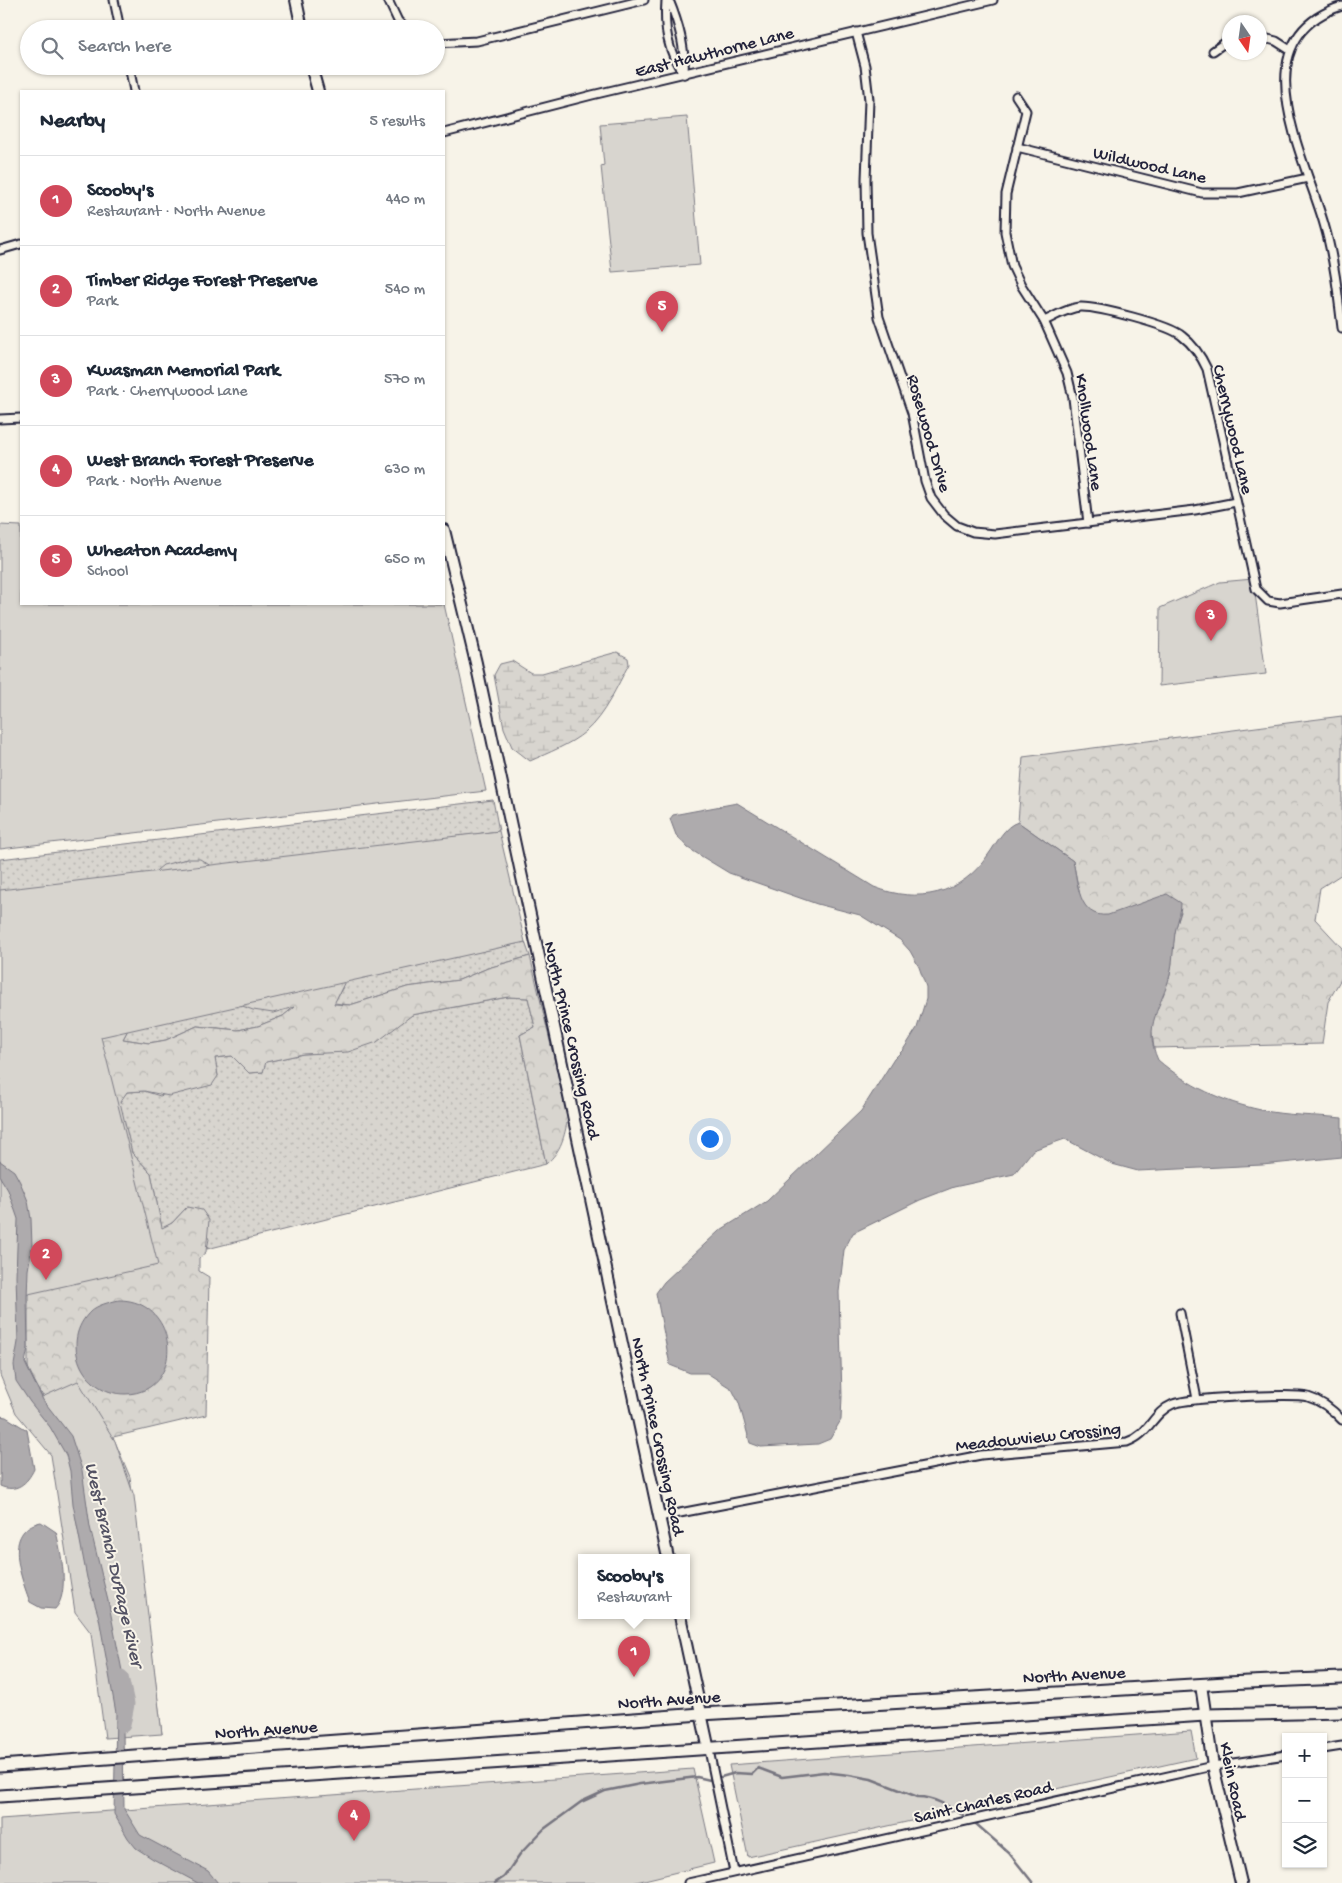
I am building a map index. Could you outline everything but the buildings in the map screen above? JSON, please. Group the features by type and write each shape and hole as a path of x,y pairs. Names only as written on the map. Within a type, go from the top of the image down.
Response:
{"main road":[{"name":"North Avenue","path":"0,1766 701,1714 1342,1678"},
{"path":"0,1796 709,1750 1205,1715 1342,1712"}],"street":[{"path":"114,0 118,20"},
{"path":"296,0 300,20"},
{"path":"388,0 398,20"},
{"path":"445,43 477,41 644,0"},
{"path":"667,0 664,21 673,60 684,74"},
{"path":"667,0 677,18 686,56 684,74"},
{"name":"East Hawthorne Lane","path":"445,133 993,0"},
{"path":"1342,6 1318,17 1307,27 1290,50 1285,72 1285,92 1294,133 1330,243 1342,328"},
{"name":"Rosewood Drive","path":"856,32 865,66 869,100 866,212 872,284 885,338 912,412 925,481 931,498 944,515 956,526 984,534 1195,510 1236,502"},
{"path":"1267,39 1276,41 1290,50"},
{"path":"1213,51 1222,45"},
{"path":"131,75 134,90"},
{"path":"314,75 318,90"},
{"name":"Knollwood Lane","path":"1016,96 1026,111 1004,204 1008,250 1021,285 1044,321 1062,357 1071,387 1088,523"},
{"name":"Wildwood Lane","path":"1016,147 1202,193 1238,192 1308,178"},
{"path":"0,250 20,244"},
{"name":"Cherrywood Lane","path":"1044,321 1072,308 1088,308 1156,325 1181,334 1194,347 1206,370 1254,584 1264,598 1280,602 1342,594"},
{"path":"0,419 20,418"},
{"name":"North Prince Crossing Road","path":"445,534 476,663 667,1554"},
{"path":"1180,1312 1197,1399"},
{"name":"Meadowview Crossing","path":"659,1518 982,1455 1127,1442 1143,1434 1161,1410 1175,1403 1197,1399 1304,1396 1322,1402 1342,1420"},
{"path":"681,1619 734,1872"},
{"name":"Klein Road","path":"1201,1685 1213,1766 1241,1883"},
{"path":"1327,1748 1342,1746"},
{"name":"Saint Charles Road","path":"688,1883 1213,1766 1282,1755"}],"green space":[{"path":"687,117 700,265 612,272 601,166 604,165 600,124"},
{"path":"0,525 20,526 20,605 444,605 486,791 0,849"},
{"path":"1253,579 1266,674 1159,686 1160,608 1220,582"},
{"path":"617,652 628,658 629,664 605,709 585,732 566,744 530,761 512,747 504,728 494,675 500,664 512,661 531,673 542,673"},
{"path":"1342,716 1342,874 1320,888 1315,919 1342,948 1342,977 1328,1002 1322,1044 1154,1048 1151,1027 1154,1013 1170,975 1175,930 1181,912 1098,916 1086,910 1080,896 1073,861 1018,822 1023,757"},
{"path":"493,800 499,831 452,837 473,953 525,942 530,956 488,968 459,980 407,987 350,1005 334,1003 343,987 187,859 176,862 296,1006 283,1016 258,1026 238,1030 197,1026 166,1040 149,1043 123,1039 131,1024 0,940 0,859"},
{"path":"499,831 525,942 101,1037 158,1265 24,1295 24,1359 42,1397 78,1381 115,1441 134,1496 162,1734 105,1738 91,1633 75,1612 51,1455 16,1413 0,1375 0,890"},
{"path":"187,859 200,859 220,872 351,969 334,1004 350,1005 407,987 459,980 488,968 530,956 568,1118 564,1137 559,1148 546,1164 520,1035 535,1027 528,998 508,997 412,1015 377,1042 348,1052 303,1054 266,1062 263,1072 249,1073 232,1056 215,1058 218,1076 212,1085 169,1096 144,1091 127,1092 120,1102 132,1153 151,1173 162,1228 172,1223 187,1207 202,1210 209,1220 206,1252 199,1258 199,1271 209,1277 206,1415 113,1437 130,1477 162,1734 48,1405 28,1370 28,1270 0,940 131,1024 123,1039 149,1043 166,1040 197,1026 238,1030 258,1026 283,1016 294,1007 273,1013 253,1010 229,1001 151,875 163,865"},
{"path":"508,997 528,998 535,1027 520,1035 546,1164 207,1249 209,1239 187,1207 172,1223 162,1229 151,1173 132,1153 119,1102 127,1092 144,1091 160,1096 218,1076 215,1058 232,1056 249,1073 263,1072 265,1062 303,1054 348,1051 412,1015"},
{"path":"1191,1731 1196,1758 748,1857 729,1765"},
{"path":"693,1769 714,1863 632,1883 0,1883 0,1819"}],"shaded area":[{"path":"737,803 874,887 890,892 922,895 952,887 977,869 1005,831 1018,822 1073,861 1078,889 1085,905 1091,911 1108,915 1167,894 1181,903 1181,907 1175,933 1170,975 1153,1026 1152,1036 1158,1060 1181,1078 1206,1092 1247,1107 1271,1112 1342,1118 1342,1157 1262,1165 1138,1171 1112,1164 1065,1139 1033,1150 1014,1174 954,1187 920,1200 853,1233 844,1250 839,1292 841,1420 830,1439 818,1444 761,1447 750,1443 739,1403 732,1389 707,1373 690,1373 670,1365 656,1293 664,1282 719,1231 767,1201 861,1111 894,1059 903,1050 917,1028 926,999 926,987 919,967 910,951 900,940 860,915 817,904 729,873 688,848 676,835 670,819 673,815"},
{"path":"0,1161 14,1171 20,1182 28,1201 31,1219 32,1246 28,1270 27,1297 28,1348 25,1363 43,1400 71,1436 82,1470 90,1527 109,1605 124,1681 129,1712 123,1730 124,1809 140,1835 208,1871 218,1883 198,1883 136,1848 114,1814 116,1713 99,1618 87,1578 73,1504 70,1471 66,1455 50,1427 16,1381 14,1365 18,1342 16,1276 18,1219 8,1190 0,1177"},
{"path":"119,1300 140,1304 155,1315 164,1330 168,1347 166,1364 158,1379 145,1390 125,1394 110,1392 97,1385 87,1376 80,1364 76,1350 77,1337 82,1323 91,1311 100,1305"},
{"path":"0,1416 6,1417 27,1430 34,1469 28,1479 16,1488 0,1486"},
{"path":"41,1522 56,1532 62,1561 62,1593 60,1602 55,1609 41,1608 30,1602 19,1568 18,1544 22,1534 29,1527"}],"waterway":[{"name":"West Branch DuPage River","path":"121,1677 127,1704 123,1725"},
{"path":"721,1777 735,1773 752,1774 758,1768 782,1777 824,1772 849,1775 871,1779 918,1797 936,1801 963,1815"},
{"path":"495,1883 504,1877 520,1854 544,1829 581,1802 605,1791 640,1784 697,1777 710,1780"},
{"path":"975,1823 1009,1853 1033,1883"}],"place":[{"name":"Wheaton Academy","path":"662,332"},
{"name":"Kwasman Memorial Park","path":"1211,641"},
{"name":"Timber Ridge Forest Preserve","path":"46,1280"},
{"name":"Scooby's","path":"634,1677"},
{"name":"West Branch Forest Preserve","path":"354,1841"}]}
